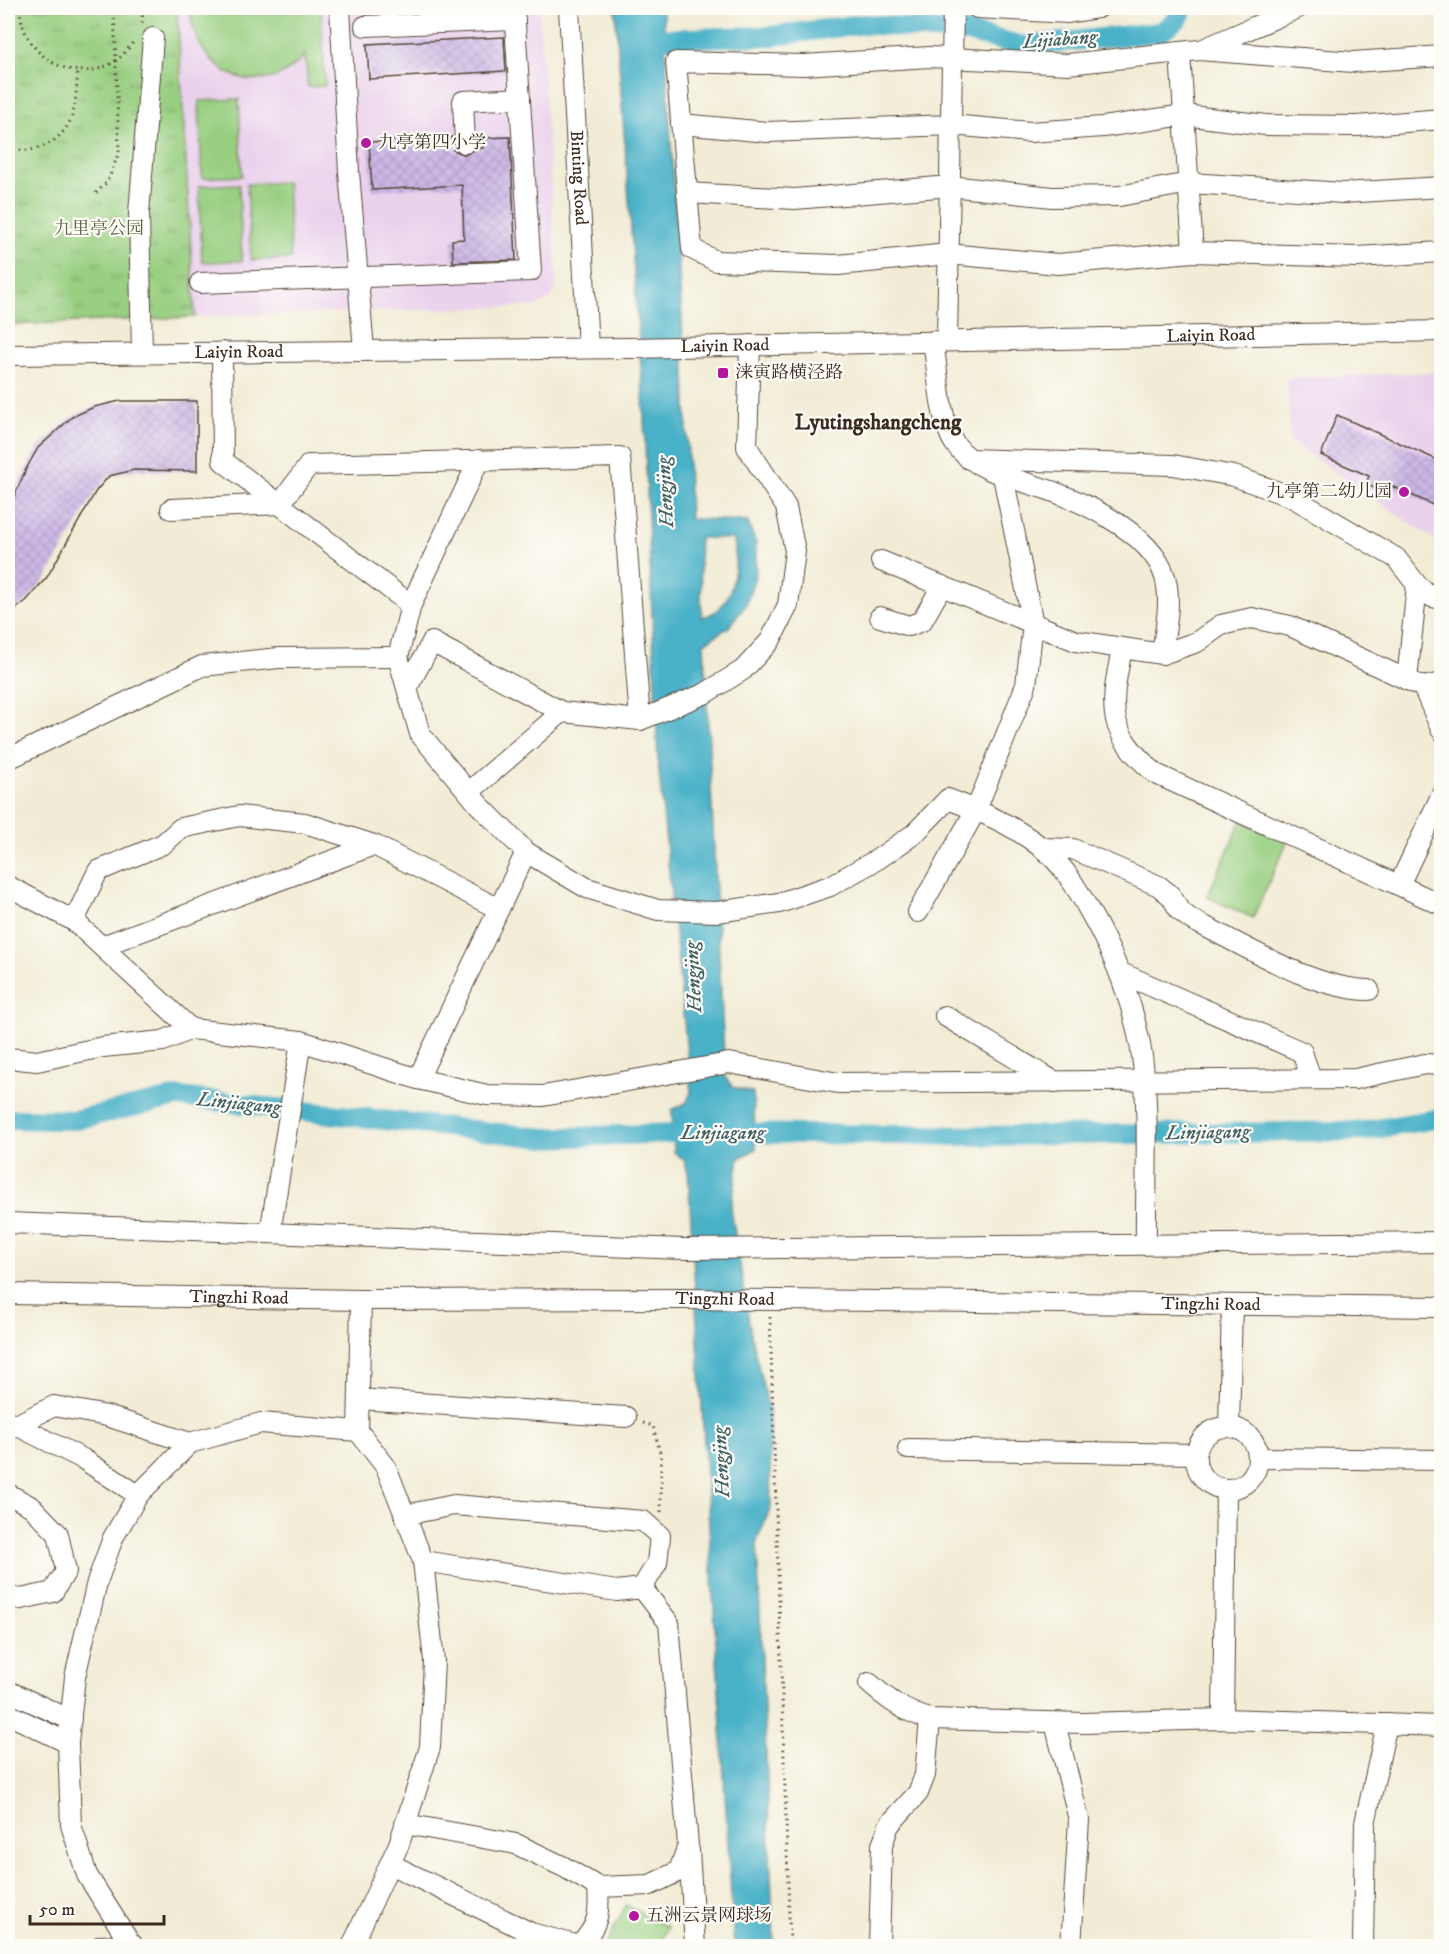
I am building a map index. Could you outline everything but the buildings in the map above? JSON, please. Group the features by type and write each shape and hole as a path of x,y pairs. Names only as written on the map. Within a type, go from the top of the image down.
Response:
{"street":[{"path":"340,8 364,350"},
{"name":"Binting Road","path":"568,8 588,347"},
{"path":"953,8 948,254 940,341 946,424 954,443 969,459 1004,476 1052,490 1092,509 1128,531 1153,553 1165,577 1168,606 1162,654"},
{"path":"977,8 1068,13 1098,8"},
{"path":"1190,52 1298,8"},
{"path":"200,283 531,271 514,14 365,26"},
{"path":"142,353 139,213 153,39"},
{"path":"1190,52 1184,115 1193,252"},
{"path":"1442,56 1353,62 1190,52 1068,64 930,57 804,65 676,62 692,249 716,261 838,265 948,254 1059,264 1193,252 1357,257 1442,252"},
{"path":"465,143 463,101 520,98"},
{"path":"681,124 767,132 951,125 1030,132 1103,127 1184,115 1266,124 1357,126 1442,118"},
{"path":"687,193 795,199 950,186 1052,197 1119,196 1189,183 1343,193 1442,187"},
{"name":"Laiyin Road","path":"8,355 630,348 1442,331"},
{"path":"407,688 432,642 562,712 640,720 704,693 743,670 770,641 788,604 795,551 786,507 747,447 750,345"},
{"path":"222,352 223,461 411,605"},
{"path":"280,504 309,465 620,457 640,720"},
{"path":"969,459 1173,465 1234,477 1292,497 1396,558 1417,585 1432,597 1442,599"},
{"path":"479,460 411,605 398,657 420,734 469,792 526,852 587,888 658,910 717,912 780,903 830,886 878,859 914,834 948,799 1005,822 1043,848 1074,882 1100,928 1119,972 1140,1044 1144,1103 1146,1245"},
{"path":"918,912 976,810 1026,686 1033,624 1004,476"},
{"path":"171,509 280,504"},
{"path":"881,561 1076,641 1122,650 1162,654 1197,642 1221,625 1252,618 1290,626 1424,684"},
{"path":"1417,585 1424,684 1442,731"},
{"path":"880,617 909,626 922,621 942,586"},
{"path":"1122,650 1114,686 1113,711 1120,735 1134,755 1156,774 1442,905"},
{"path":"8,759 202,666 279,658 398,657"},
{"path":"469,792 562,712"},
{"path":"1399,885 1442,794"},
{"path":"74,921 98,871 163,844 181,828 238,816 305,823 374,845 499,909"},
{"path":"102,946 374,845"},
{"path":"1043,848 1073,849 1159,886 1172,896 1180,911 1192,920 1323,983 1347,990 1369,990"},
{"path":"418,1079 526,852"},
{"path":"8,886 74,921 191,1029"},
{"path":"1119,972 1302,1052 1311,1079"},
{"path":"945,1016 1055,1082"},
{"path":"8,1058 37,1061 103,1047 163,1041 191,1029 301,1041 418,1079 487,1095 543,1096 729,1063 838,1083 1355,1079 1425,1064 1442,1065"},
{"path":"270,1233 301,1041"},
{"path":"8,1223 683,1249 1442,1242"},
{"name":"Tingzhi Road","path":"8,1294 361,1300 682,1299 1442,1307"},
{"path":"352,1947 390,1864 430,1748 434,1661 423,1561 386,1467 358,1431 361,1300"},
{"path":"1229,1427 1232,1305"},
{"path":"359,1399 626,1417"},
{"path":"13,1422 54,1406 107,1416 190,1443"},
{"path":"13,1422 83,1459 138,1495"},
{"path":"101,1947 132,1945 87,1875 71,1825 68,1743 83,1633 97,1582 113,1538 138,1495 190,1443 261,1423 358,1431"},
{"path":"1229,1427 1246,1434 1257,1449 1258,1458 1257,1468 1245,1484 1226,1489 1207,1482 1197,1465 1196,1454 1204,1437 1220,1428 1229,1427"},
{"path":"908,1449 1196,1454"},
{"path":"1258,1458 1442,1460"},
{"path":"1223,1719 1226,1489"},
{"path":"8,1494 32,1507 58,1534 66,1571 53,1592 21,1599 8,1597"},
{"path":"405,1515 454,1505 643,1521 660,1536 657,1563 642,1588"},
{"path":"423,1561 617,1591 642,1588"},
{"path":"66,1571 97,1582"},
{"path":"642,1588 669,1623 688,1845 694,1947"},
{"path":"869,1683 891,1702 911,1713 930,1719 1055,1723 1223,1719 1442,1726"},
{"path":"8,1691 70,1720"},
{"path":"8,1714 68,1743"},
{"path":"879,1947 882,1845 889,1825 918,1793 925,1775 930,1719"},
{"path":"1055,1723 1079,1820 1071,1947"},
{"path":"1363,1947 1365,1823 1387,1724"},
{"path":"405,1824 516,1844 564,1867 598,1887 650,1885 679,1872 688,1845"},
{"path":"390,1864 531,1933 579,1947 593,1931 599,1908 598,1887"}],"path":[{"path":"20,8 20,21 27,40 40,56 58,66 78,71 98,69 117,60"},
{"path":"96,192 108,181 118,152 114,8"},
{"path":"8,147 33,150 48,145 69,122 78,71"},
{"path":"33,150 33,156"},
{"path":"769,1300 790,1947"},
{"path":"626,1417 653,1426 662,1456 660,1536"}],"shaded area":[{"name":"九亭第四小学","path":"177,8 539,8 557,278 555,289 549,300 537,306 195,317"},
{"name":"九亭第二幼儿园","path":"1441,372 1441,544 1290,441 1287,378"}],"green space":[{"name":"九里亭公园","path":"8,8 177,8 195,317 8,325"},
{"path":"190,8 321,8 325,86 308,87 305,55 288,71 275,77 258,80 228,73 205,52 192,24"},
{"path":"239,99 242,176 202,178 199,101"},
{"path":"287,182 291,259 251,260 247,184"},
{"path":"239,184 242,261 202,262 199,186"},
{"path":"1241,821 1287,842 1253,918 1207,897"},
{"name":"五洲云景网球场","path":"626,1905 668,1927 659,1946 605,1946"}],"water":[{"name":"Hengjing","path":"615,8 663,8 685,371 690,519 747,521 756,543 756,574 746,605 729,627 704,643 725,1077 733,1087 753,1093 756,1149 739,1158 731,1208 752,1340 769,1410 771,1507 757,1541 774,1946 734,1946 688,1172 684,1160 674,1152 672,1110 687,1102 691,1092 658,762 643,395","holes":["699,538 734,539 735,566 729,594 719,609 702,618"]}],"waterway":[{"name":"Lijiabang","path":"640,39 772,36 864,24 971,33 1023,46 1160,32 1179,18 1183,8"},
{"name":"Linjiagang","path":"8,1119 74,1120 178,1097 545,1138 699,1132"},
{"name":"Linjiagang","path":"728,1133 981,1136 1364,1131 1442,1118"}],"place":[{"name":"九亭第四小学","path":"366,143"},
{"name":"涞寅路横泾路","path":"723,373"},
{"name":"九亭第二幼儿园","path":"1404,492"},
{"name":"五洲云景网球场","path":"634,1916"}],"district":[{"name":"Lyutingshangcheng","path":"878,423"}]}
